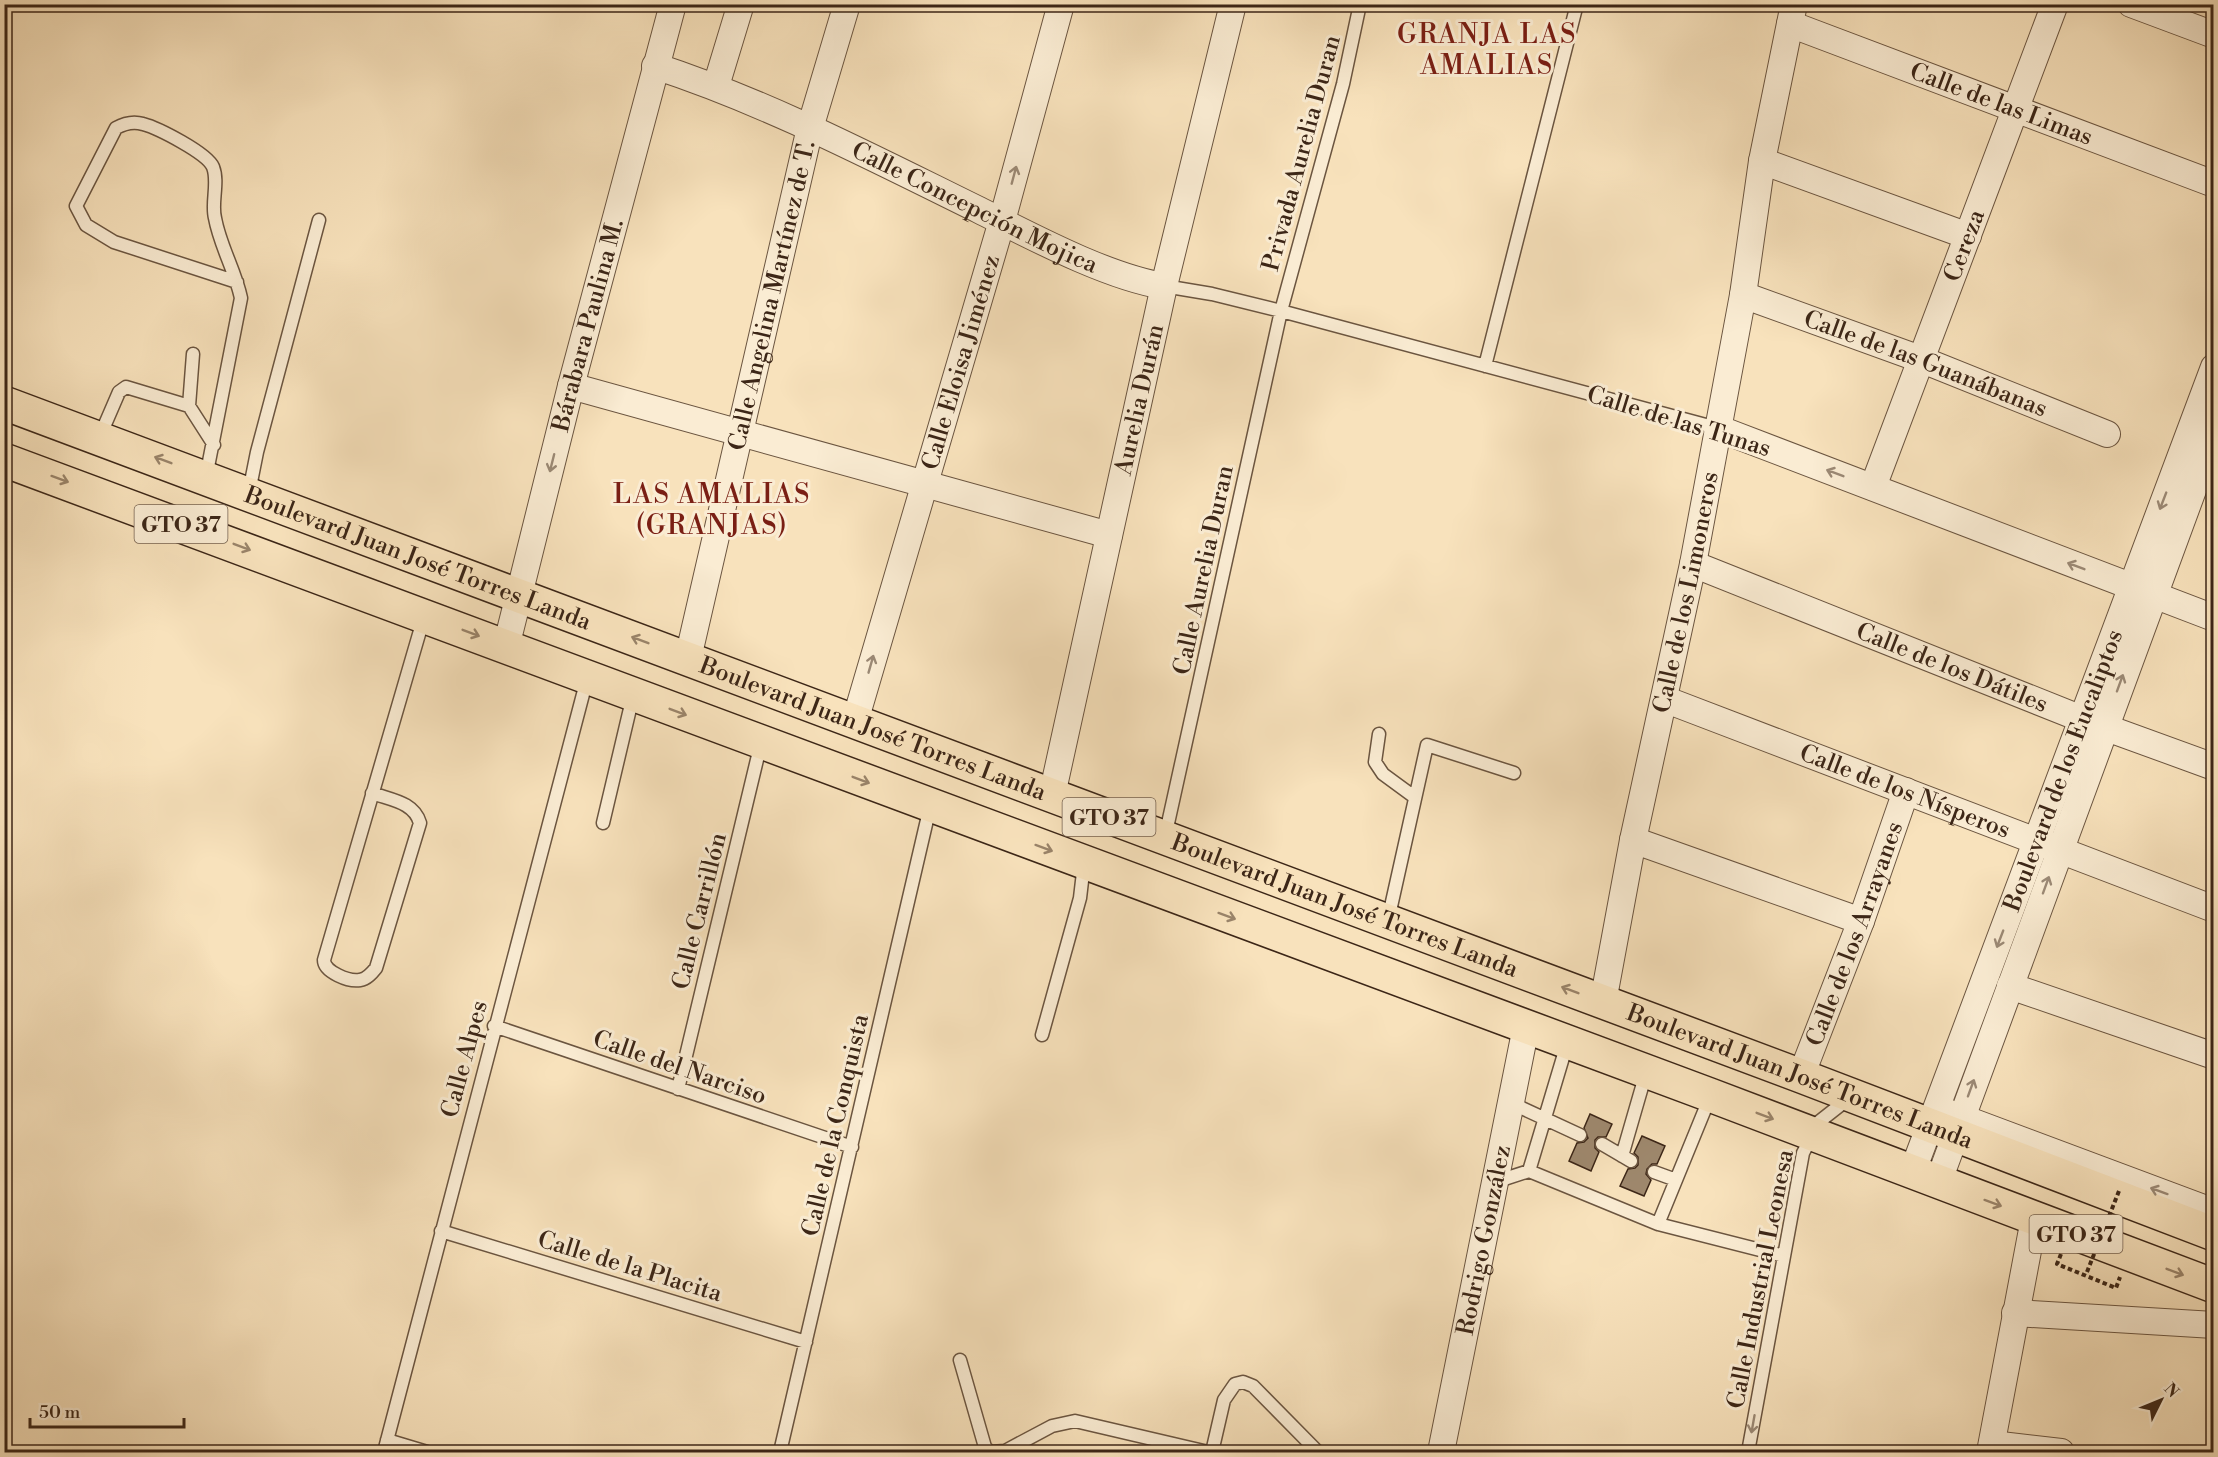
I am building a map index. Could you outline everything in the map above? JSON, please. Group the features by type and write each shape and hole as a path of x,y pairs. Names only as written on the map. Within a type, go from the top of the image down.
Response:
{"main road":[{"name":"Boulevard Juan José Torres Landa","path":"4,403 100,437 1852,1096 1945,1122 2214,1234"},
{"name":"Boulevard Juan José Torres Landa","path":"4,460 1710,1095 2214,1286"}],"street":[{"name":"Bárabara Paulina M.","path":"506,647 571,386 673,4"},
{"name":"Calle Angelina Martínez de T.","path":"687,658 810,128 847,4"},
{"name":"Calle Eloisa Jiménez","path":"855,721 1002,221 1061,4"},
{"name":"Aurelia Durán","path":"1052,795 1164,286 1233,4"},
{"name":"Cereza","path":"1873,487 1920,359 2018,108 2055,4"},
{"path":"2131,4 2214,35"},
{"path":"716,86 740,7"},
{"name":"Calle de las Limas","path":"1792,14 2018,108 2214,184"},
{"name":"Calle de los Limoneros","path":"1603,1002 1633,840 1693,564 1743,295 1762,161 1792,14"},
{"name":"Calle Concepción Mojica","path":"655,66 716,86 810,128 1117,274 1143,283 1164,286"},
{"path":"1762,161 1968,236"},
{"name":"Calle de las Guanábanas","path":"1743,295 1920,359 2107,434"},
{"name":"Boulevard de los Eucaliptos","path":"2197,468 2214,368"},
{"path":"571,386 1109,535"},
{"name":"Calle de las Tunas","path":"1717,428 2214,618"},
{"name":"Boulevard de los Eucaliptos","path":"1925,1178 2142,591 2214,433"},
{"name":"Calle de los Dátiles","path":"1693,564 2093,723 2214,767"},
{"name":"Calle de los Nísperos","path":"1664,699 2214,909"},
{"name":"Calle de los Arrayanes","path":"1801,1076 1861,921 1906,791"},
{"path":"1633,840 1861,921"},
{"name":"Boulevard de los Eucaliptos","path":"1945,1122 2010,986 2048,846"},
{"path":"2010,986 2214,1056"},
{"name":"Rodrigo González","path":"1441,1452 1526,1027"},
{"path":"1945,1122 2214,1212"},
{"path":"2034,1219 1991,1448 2061,1452"},
{"path":"2015,1314 2214,1325"}],"lane":[{"name":"Privada Aurelia Duran","path":"1281,311 1343,84 1360,4"},
{"path":"1485,366 1577,4"},
{"path":"206,477 241,298 237,282 214,216 214,168 205,156 143,124 126,122 116,128 76,206 86,225 114,242 237,282"},
{"path":"249,493 257,452 319,220"},
{"name":"Calle de las Tunas","path":"1164,286 1212,294 1281,311 1717,428"},
{"name":"Calle Aurelia Duran","path":"1165,838 1281,311"},
{"path":"193,354 189,406 214,444"},
{"path":"100,437 121,388 126,387 189,406"},
{"path":"372,793 409,806 417,813 420,823 376,968 366,978 357,980 330,971 324,964 372,793 424,616"},
{"name":"Calle Alpes","path":"385,1446 587,678"},
{"path":"603,823 633,695"},
{"path":"1379,734 1375,762 1383,774 1413,796"},
{"name":"Calle Carrillón","path":"678,1089 761,743"},
{"path":"1387,921 1413,796 1427,746 1514,773"},
{"name":"Calle de la Conquista","path":"780,1452 930,806"},
{"path":"1042,1035 1080,898 1084,863"},
{"name":"Calle del Narciso","path":"494,1026 852,1147"},
{"path":"1530,1171 1568,1044"},
{"path":"1602,1144 1627,1158 1647,1072"},
{"path":"1658,1224 1710,1095"},
{"name":"Calle Industrial Leonesa","path":"1748,1452 1798,1172 1811,1134 1829,1112 1852,1096"},
{"path":"1511,1102 1581,1134"},
{"path":"1495,1182 1530,1171 1658,1224 1784,1256"},
{"path":"1654,1172 1676,1180"},
{"name":"Calle de la Placita","path":"441,1231 806,1342"},
{"path":"960,1360 985,1447 990,1452 1005,1451 1052,1426 1075,1421 1210,1452 1224,1400 1235,1384 1243,1382 1253,1386 1318,1452"},
{"path":"385,1446 427,1452"}],"path":[{"path":"2086,1274 2119,1191"},
{"path":"2057,1264 2116,1288"}],"building":[{"path":"1590,1114 1612,1124 1606,1137 1598,1137 1595,1140 1595,1148 1599,1152 1591,1171 1569,1161 1577,1143 1584,1142 1588,1138 1584,1128"},
{"path":"1642,1136 1665,1146 1657,1164 1652,1164 1647,1169 1646,1174 1651,1180 1644,1196 1620,1186 1628,1169 1638,1165 1638,1157 1634,1153"}],"district":[{"name":"GRANJA LAS AMALIAS","path":"1487,50"},
{"name":"LAS AMALIAS (GRANJAS)","path":"712,510"}]}
